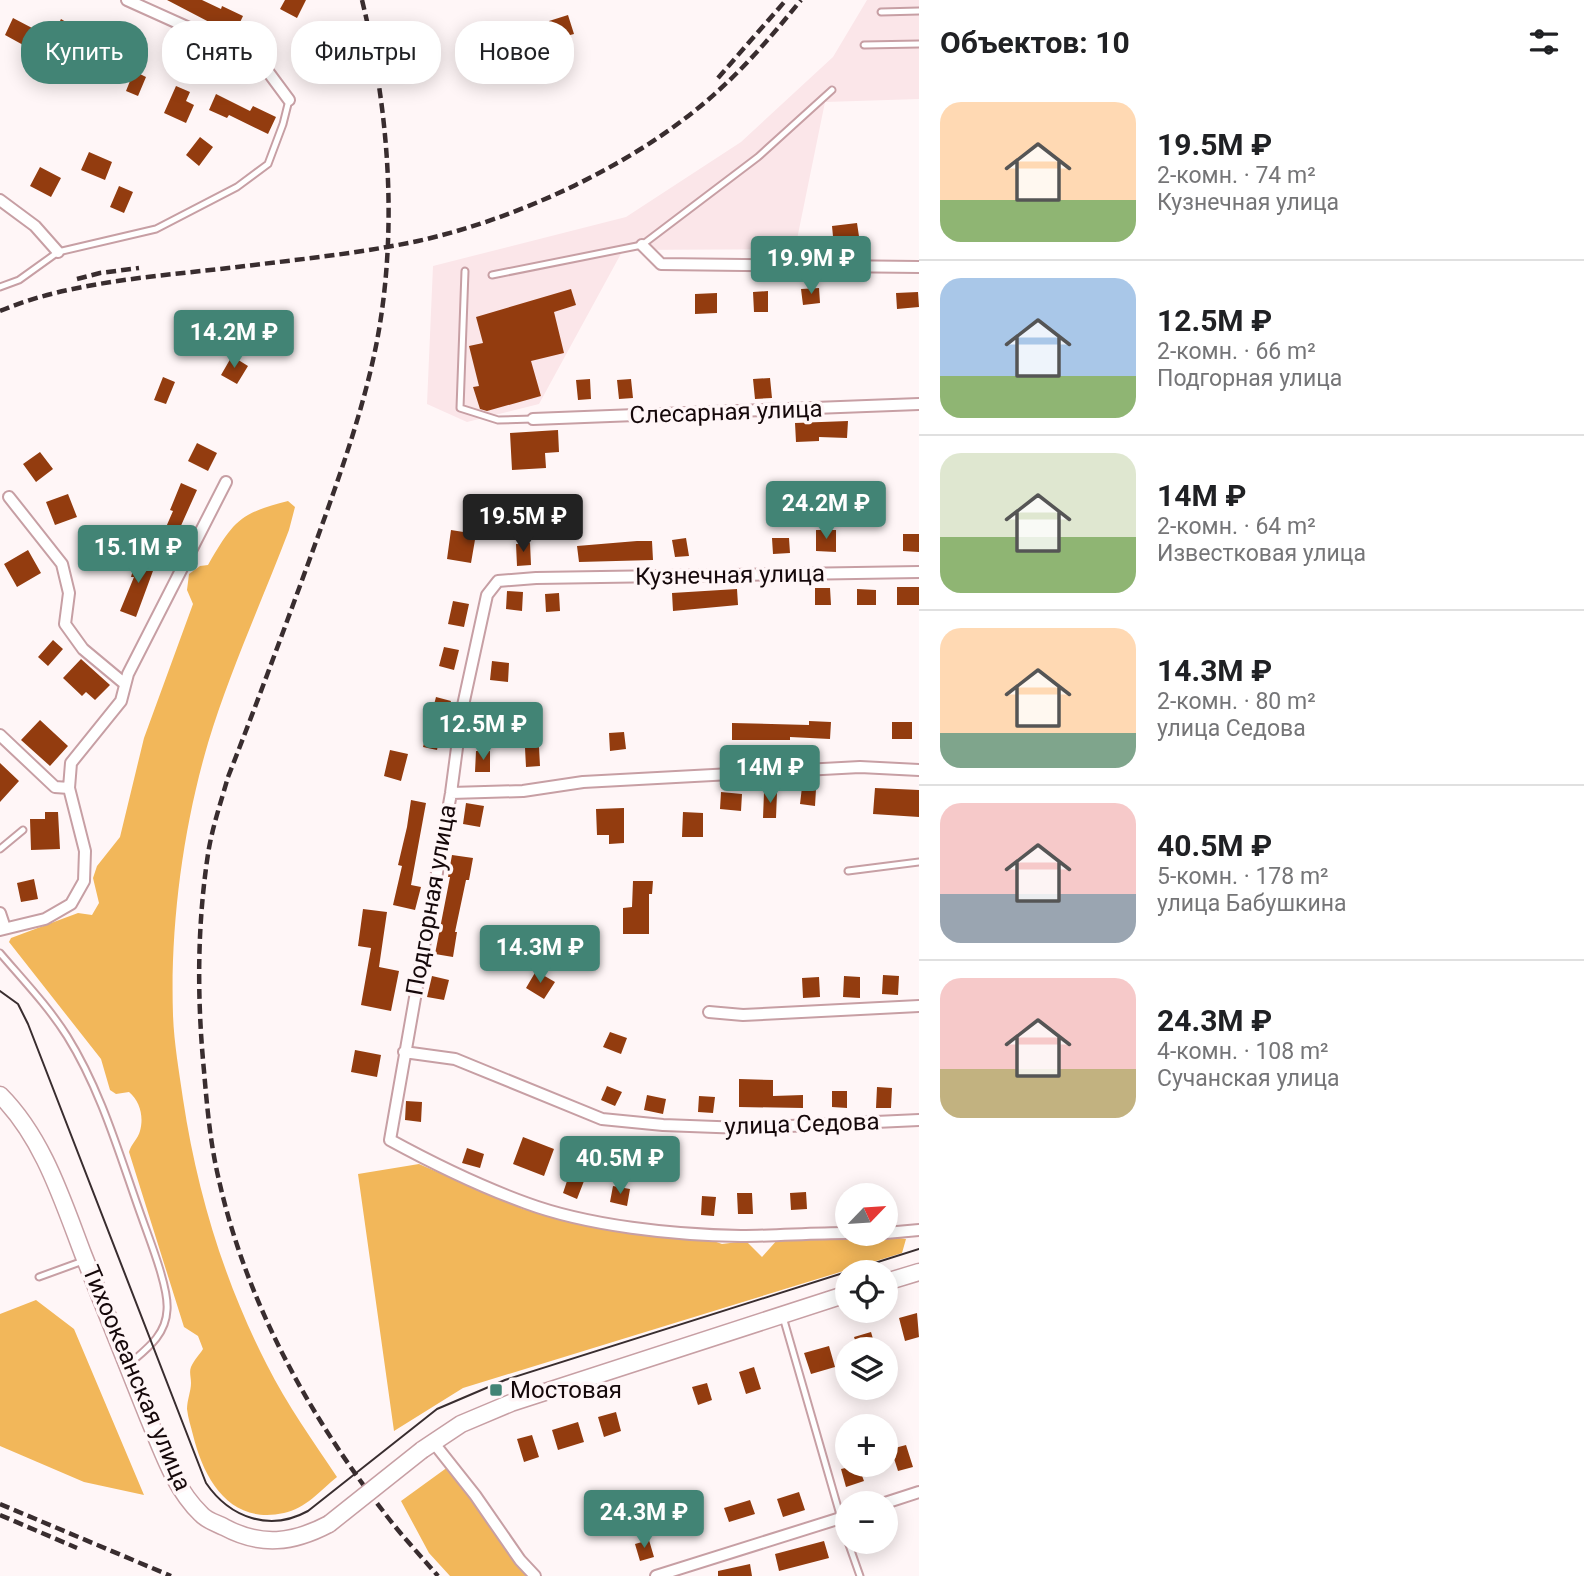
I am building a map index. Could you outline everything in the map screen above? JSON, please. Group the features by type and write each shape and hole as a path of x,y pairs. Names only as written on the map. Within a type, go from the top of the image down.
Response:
{"main road":[{"name":"Тихоокеанская улица","path":"0,1095 32,1136 44,1158 127,1366 182,1492 202,1516 234,1533 268,1541 298,1538 329,1524 427,1446 461,1424 511,1404 835,1298"},
{"path":"898,1278 919,1272"}],"street":[{"path":"127,0 154,6 269,73 289,100"},
{"path":"0,200 35,226 58,252"},
{"path":"642,245 661,264 919,267"},
{"name":"Слесарная улица","path":"533,419 919,404"},
{"path":"0,913 3,929 45,919 71,904 84,881 85,851 69,788 71,763 121,701 128,674 226,482"},
{"path":"9,498 62,564 69,593 65,624 83,649 125,684"},
{"name":"Кузнечная улица","path":"498,581 536,578 919,572"},
{"name":"Подгорная улица","path":"498,581 487,595 462,710 451,793 390,1140 467,1179 528,1204 590,1220 665,1231 741,1236 835,1233"},
{"path":"0,735 55,787 69,788"},
{"path":"451,793 523,791 583,782 860,767 919,770"},
{"path":"709,1012 743,1015 919,1006"},
{"name":"улица Седова","path":"404,1052 455,1059 602,1119 663,1125 743,1128 919,1120"},
{"path":"898,1232 919,1230"},
{"path":"427,1446 475,1495 520,1560 535,1576"},
{"path":"898,1499 919,1492"},
{"path":"656,1576 835,1521"}],"lane":[{"path":"881,12 919,11"},
{"path":"864,45 919,44"},
{"path":"492,275 642,245 758,157 832,90"},
{"path":"0,287 29,274 58,252 156,229 237,187 268,164 289,100"},
{"path":"465,271 460,408 498,419 533,419"},
{"path":"0,849 23,830"},
{"path":"848,871 919,862"},
{"path":"0,953 46,1006 68,1037 100,1099 159,1267 167,1310 160,1334 152,1345 127,1366"},
{"path":"39,1276 86,1260"},
{"path":"782,1314 836,1491"},
{"path":"853,1554 860,1576"}],"shaded area":[{"path":"867,0 919,0 919,99 825,102 795,249 623,250 539,404 467,422 427,404 433,266 626,217 741,142 833,57"},
{"path":"288,501 295,507 289,530 226,689 199,775 180,878 173,981 174,1036 183,1099 196,1168 214,1235 238,1301 267,1365 292,1409 337,1477 299,1508 265,1515 249,1512 222,1495 212,1483 198,1452 187,1409 191,1386 190,1369 203,1349 198,1336 184,1327 129,1152 141,1126 138,1105 129,1092 116,1094 110,1090 101,1059 9,942 11,938 78,913 92,915 99,903 93,878 97,866 120,837 144,738 193,604 187,590 189,574 200,566 208,565 239,521 258,510"},
{"path":"419,1164 523,1209 564,1219 705,1238 722,1244 746,1241 762,1257 778,1239 835,1237 835,1246 898,1246 898,1238 906,1239 902,1253 879,1260 835,1260 835,1274 463,1388 394,1431 358,1174"},
{"path":"36,1300 74,1329 144,1495 84,1482 0,1446 0,1314"},
{"path":"452,1464 531,1576 450,1576 429,1553 401,1501"}],"building":[{"path":"167,0 202,0 243,16 241,21 207,21"},
{"path":"285,0 306,0 297,18 280,9"},
{"path":"568,15 570,21 549,21"},
{"path":"13,18 21,22 21,44 5,35"},
{"path":"129,84 143,84 138,96 126,91"},
{"path":"176,86 190,92 186,101 194,105 186,123 164,113"},
{"path":"216,94 250,111 253,106 276,117 268,134 229,115 227,118 209,110"},
{"path":"200,137 213,147 199,166 186,155"},
{"path":"89,152 112,162 105,180 81,170"},
{"path":"40,167 61,178 51,197 30,186"},
{"path":"119,186 133,192 124,213 110,207"},
{"path":"857,223 860,243 834,247 832,226"},
{"path":"819,288 820,303 803,305 801,289"},
{"path":"571,289 576,305 554,312 564,353 531,361 541,396 487,411 480,409 473,387 479,386 469,346 483,343 476,317"},
{"path":"768,291 768,312 754,312 753,292"},
{"path":"918,292 919,307 897,309 896,293"},
{"path":"717,293 717,313 695,314 695,294"},
{"path":"232,356 248,366 237,384 221,375"},
{"path":"163,377 175,382 166,404 154,400"},
{"path":"770,378 772,398 755,399 753,379"},
{"path":"590,379 591,399 578,400 576,380"},
{"path":"631,379 633,398 619,399 617,380"},
{"path":"848,421 847,438 819,437 819,441 796,442 795,423"},
{"path":"558,430 559,452 545,453 546,468 512,470 510,433"},
{"path":"197,443 217,453 208,471 188,461"},
{"path":"40,452 53,469 36,482 23,464"},
{"path":"181,483 197,490 175,539 163,534"},
{"path":"68,494 77,517 55,525 46,502"},
{"path":"451,530 476,534 471,563 447,559"},
{"path":"816,530 836,530 836,552 816,551"},
{"path":"903,534 919,534 919,552 903,551"},
{"path":"686,538 689,556 675,557 672,540"},
{"path":"772,538 789,538 790,553 773,554"},
{"path":"652,541 653,560 579,562 577,546"},
{"path":"530,543 531,565 517,566 516,544"},
{"path":"28,550 41,573 17,587 4,564"},
{"path":"137,555 157,560 136,617 120,611 134,577 131,577"},
{"path":"897,587 919,587 919,605 897,605"},
{"path":"815,588 830,588 831,605 815,605"},
{"path":"737,589 738,605 673,611 672,593"},
{"path":"857,589 876,590 876,605 857,605"},
{"path":"507,591 523,592 522,611 506,609"},
{"path":"559,593 560,611 546,612 545,594"},
{"path":"453,601 469,604 464,627 448,624"},
{"path":"53,640 63,649 48,666 38,657"},
{"path":"444,647 459,650 454,670 439,666"},
{"path":"81,659 110,685 95,700 86,692 82,696 63,678"},
{"path":"492,661 509,663 508,682 490,680"},
{"path":"436,697 451,701 443,721 437,750 423,747"},
{"path":"40,720 68,746 50,766 21,740"},
{"path":"809,721 831,722 830,739 790,737 790,740 732,740 732,723 809,725"},
{"path":"892,722 912,722 912,739 892,739"},
{"path":"624,732 626,749 610,751 609,733"},
{"path":"539,747 540,766 526,767 525,748"},
{"path":"390,750 408,754 401,781 384,776"},
{"path":"476,751 490,751 490,772 475,772"},
{"path":"0,763 19,781 0,802"},
{"path":"802,787 816,789 815,806 800,804"},
{"path":"875,788 919,790 919,817 873,814"},
{"path":"721,792 742,794 741,811 720,809"},
{"path":"764,792 777,792 776,818 763,818"},
{"path":"411,800 426,803 411,885 421,887 415,910 393,905 402,866 398,865"},
{"path":"466,803 484,806 480,827 463,824"},
{"path":"624,808 624,843 609,844 609,835 597,835 596,809"},
{"path":"45,812 58,812 60,849 31,850 30,819 45,819"},
{"path":"683,812 703,813 703,837 682,837"},
{"path":"452,855 473,858 455,932 453,957 435,954"},
{"path":"34,879 38,899 21,902 17,883"},
{"path":"633,881 653,881 652,894 649,894 649,934 623,934 623,908 632,907"},
{"path":"363,909 387,912 379,967 399,971 391,1011 361,1005 371,948 358,946"},
{"path":"536,971 555,982 544,999 526,988"},
{"path":"883,975 899,976 898,995 882,994"},
{"path":"432,976 449,980 444,1000 427,997"},
{"path":"844,976 860,977 860,998 843,997"},
{"path":"819,977 820,997 803,998 802,978"},
{"path":"610,1032 627,1038 621,1054 603,1047"},
{"path":"355,1050 381,1055 377,1077 351,1072"},
{"path":"739,1079 773,1080 773,1096 803,1095 803,1108 739,1107"},
{"path":"607,1086 622,1092 615,1106 601,1100"},
{"path":"877,1087 892,1088 891,1108 876,1108"},
{"path":"832,1091 847,1091 847,1108 832,1107"},
{"path":"647,1095 666,1099 663,1114 644,1110"},
{"path":"699,1096 715,1097 713,1113 698,1112"},
{"path":"406,1101 422,1102 421,1122 405,1120"},
{"path":"523,1137 554,1149 544,1176 513,1164"},
{"path":"467,1148 484,1154 480,1168 462,1163"},
{"path":"569,1175 584,1181 577,1199 563,1193"},
{"path":"613,1186 630,1189 627,1206 610,1202"},
{"path":"806,1192 807,1209 791,1210 790,1193"},
{"path":"737,1193 752,1193 753,1214 738,1214"},
{"path":"702,1196 716,1197 714,1216 701,1215"},
{"path":"917,1313 919,1337 905,1341 899,1318"},
{"path":"871,1332 872,1337 854,1337"},
{"path":"829,1346 835,1367 811,1374 804,1353"},
{"path":"754,1367 761,1389 746,1394 739,1372"},
{"path":"707,1383 712,1400 698,1405 692,1387"},
{"path":"616,1412 621,1431 604,1437 598,1417"},
{"path":"578,1422 584,1442 558,1450 552,1430"},
{"path":"532,1435 539,1457 524,1462 517,1439"},
{"path":"906,1445 913,1467 898,1471 898,1447"},
{"path":"843,1477 862,1477 864,1481 846,1487"},
{"path":"799,1492 805,1510 783,1517 777,1499"},
{"path":"750,1500 755,1514 729,1522 724,1508"},
{"path":"691,1508 698,1530 685,1534 678,1512"},
{"path":"649,1540 654,1557 640,1561 635,1544"},
{"path":"824,1541 829,1558 779,1571 775,1554"},
{"path":"750,1564 752,1576 718,1576 718,1571"}],"tram line":[{"path":"0,991 18,1004 28,1024 206,1483 227,1505 252,1518 279,1520 308,1511 437,1409 505,1380 919,1249"}],"railway":[{"path":"362,0 379,84 388,170 387,256 377,341 343,466 228,777 214,825 202,908 200,1017 215,1163 244,1266 262,1310 282,1353 329,1435 390,1520 438,1576"},
{"path":"718,78 786,0"},
{"path":"0,311 58,292 89,286 375,249 418,241 498,218 578,184 654,141 688,116 741,69 801,0"},
{"path":"77,279 139,268"},
{"path":"0,1504 171,1576"},
{"path":"0,1515 77,1548"}],"place":[{"name":"Мостовая","path":"496,1390"}]}
